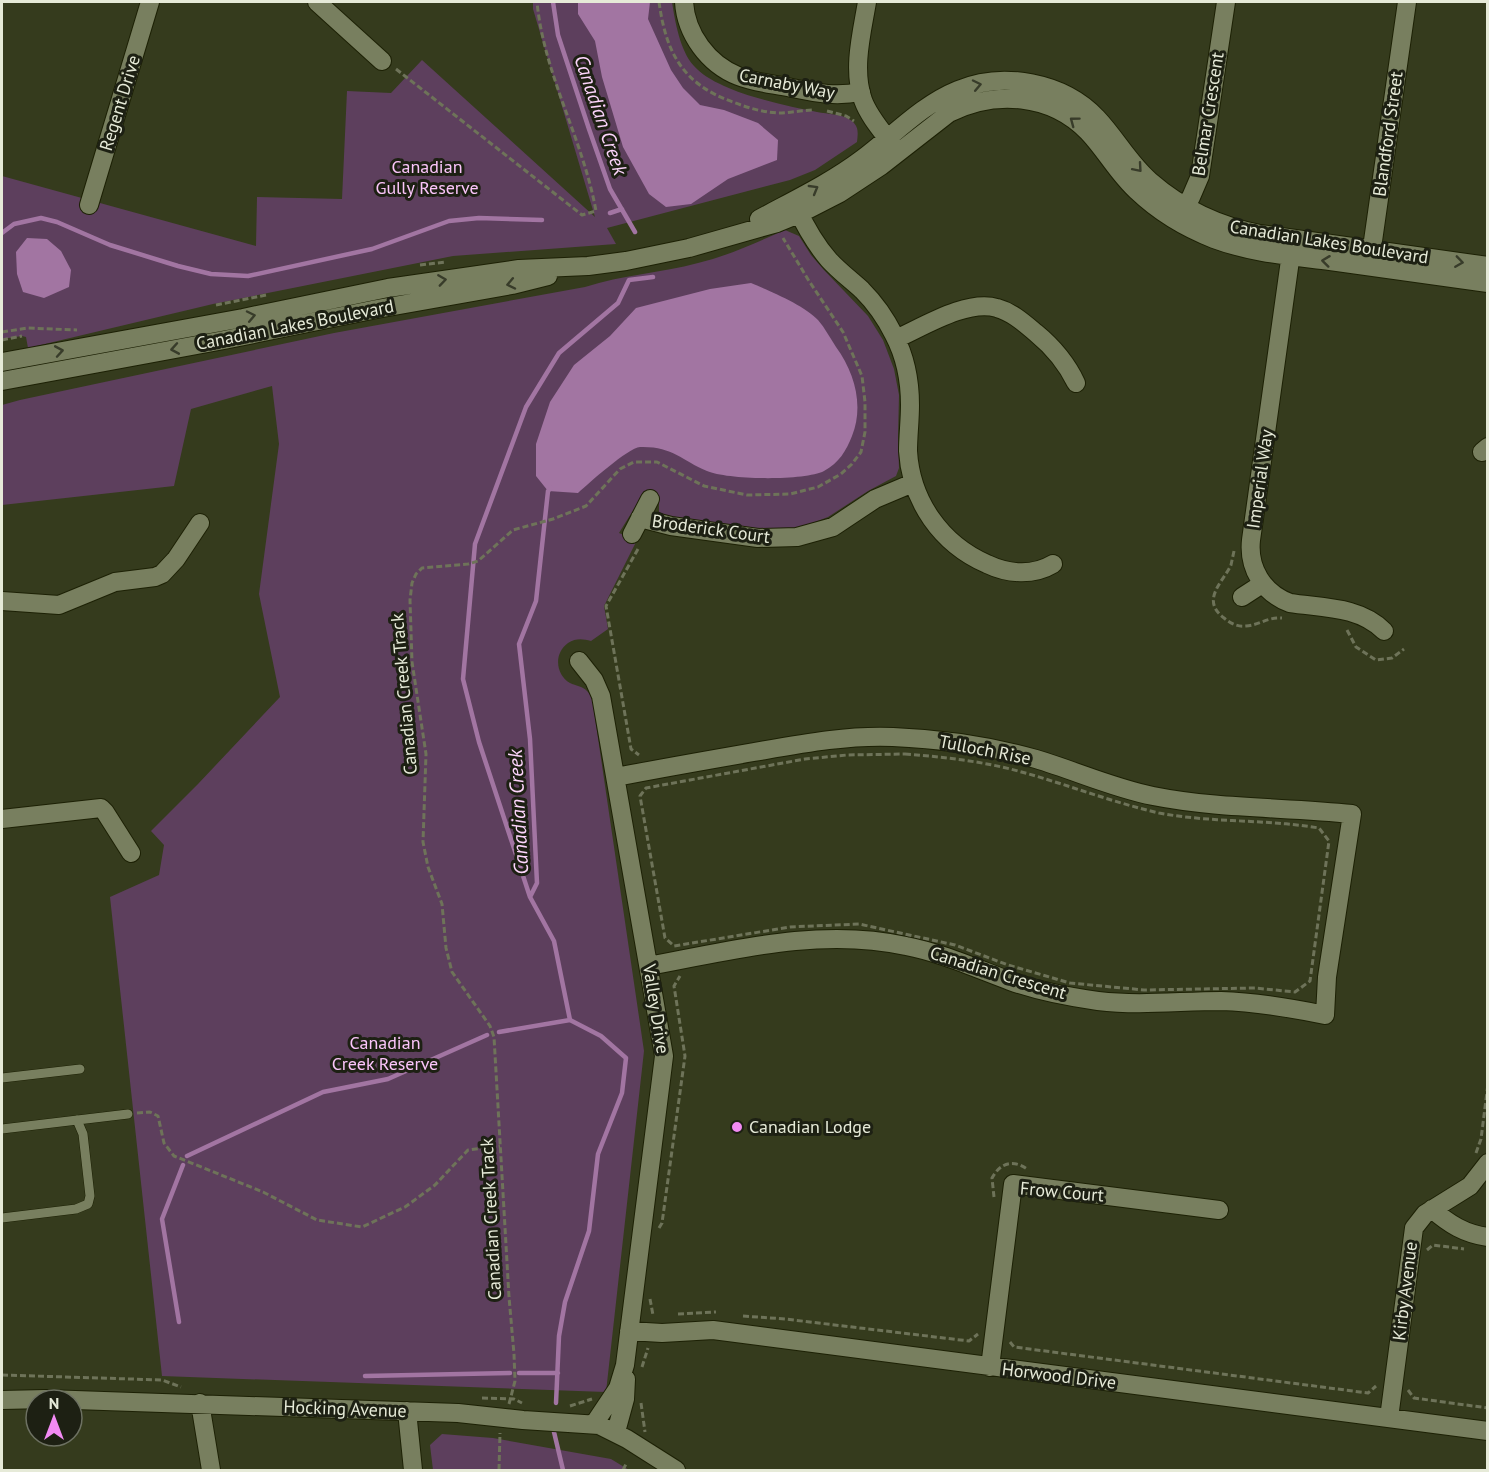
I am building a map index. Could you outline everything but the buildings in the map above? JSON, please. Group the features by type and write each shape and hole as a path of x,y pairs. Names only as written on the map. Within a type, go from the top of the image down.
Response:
{"street":[{"name":"Regent Drive","path":"89,205 150,2"},
{"path":"317,2 382,61"},
{"name":"Carnaby Way","path":"684,2 688,21 698,43 708,57 727,71 751,80 833,95 861,92"},
{"path":"867,2 859,53 861,92 871,115 893,146"},
{"name":"Belmar Crescent","path":"1180,213 1196,186 1202,170 1226,2"},
{"name":"Blandford Street","path":"1371,258 1407,2"},
{"name":"Canadian Lakes Boulevard","path":"726,237 860,182 893,146 965,105 997,98 1033,101 1057,110 1082,126 1136,190 1180,213 1247,231 1292,247 1371,258 1488,266"},
{"path":"796,208 824,254 870,298 896,339 909,389 908,449 913,483 922,506 935,526 954,545 995,568 1010,571 1035,571 1053,564"},
{"name":"Canadian Lakes Boulevard","path":"2,381 512,285 588,266 661,255 777,223 796,208"},
{"name":"Imperial Way","path":"1263,584 1252,561 1251,545 1292,247"},
{"name":"Canadian Lakes Boulevard","path":"1371,258 1488,283"},
{"name":"Canadian Lakes Boulevard","path":"2,362 243,318 388,288 519,269 588,266"},
{"path":"896,339 967,308 996,307 1012,314 1047,342 1062,359 1076,383"},
{"name":"Broderick Court","path":"637,532 671,526 758,538 797,537 833,527 875,499 913,483"},
{"path":"637,532 650,499"},
{"path":"2,601 59,606 109,584 155,577 162,574 176,559 200,523"},
{"path":"1242,597 1263,584 1272,594 1284,601 1360,614 1374,621 1384,631"},
{"name":"Valley Drive","path":"579,661 594,680 599,692 662,1036 664,1064 625,1365 620,1385 594,1424"},
{"name":"Tulloch Rise","path":"616,777 651,779 817,742 875,737 906,738 957,742 1009,752 1118,787 1170,799 1352,814"},
{"path":"2,819 101,808 131,853"},
{"name":"Canadian Crescent","path":"649,966 794,941 850,939 895,943 922,949 1030,987 1083,999 1142,1004 1235,1002 1325,1015 1326,986 1352,814"},
{"name":"Kirby Avenue","path":"1389,1418 1415,1225 1432,1209 1470,1186 1481,1159"},
{"name":"Frow Court","path":"990,1367 986,1332 1013,1184 1219,1210"},
{"path":"1432,1209 1462,1231 1488,1236"},
{"name":"Horwood Drive","path":"629,1331 662,1333 707,1330 1488,1431"},
{"name":"Valley Drive","path":"616,1432 626,1399 625,1365"},
{"name":"Hocking Avenue","path":"2,1400 200,1403 458,1413 594,1424 616,1432 676,1470"},
{"path":"200,1403 211,1470"},
{"path":"407,1411 413,1470"}],"lane":[{"path":"2,1078 80,1069"},
{"path":"2,1129 128,1114"},
{"path":"2,1218 79,1208 88,1204 90,1196 82,1134 77,1120"}],"path":[{"path":"382,61 398,70 582,215 596,212 582,153 559,94 546,51 537,2"},
{"path":"659,2 671,52 677,62 695,83 717,97 762,111 784,113 817,110 843,115 853,119 859,126"},
{"name":"Canadian Creek Track","path":"512,1399 515,1381 514,1354 508,1298 494,1037 452,972 446,948 442,904 428,867 423,842 426,754 412,662 410,600 412,583 422,568 478,561 513,530 586,506 620,470 634,462 657,462 704,486 747,495 790,494 818,487 852,465 861,452 865,432 862,376 843,333 798,264 777,223"},
{"path":"2,340 22,336"},
{"path":"637,532 638,552 606,606 631,749 640,756 647,755 651,779 640,796 665,938 674,946 790,927 859,924 955,945 1008,965 1070,983 1144,990 1255,988 1295,992 1310,981 1329,841 1319,828 1198,819 1163,813 1108,800 1017,771 957,759 905,754 847,755 805,759 651,779"},
{"path":"1481,1159 1480,1139 1488,1084"},
{"path":"128,1114 150,1112 158,1116 165,1147 174,1156 263,1192 317,1220 362,1227 405,1207 435,1185 468,1150 500,1146"},
{"path":"995,1201 992,1178 1000,1167 1008,1163 1017,1163 1034,1171"},
{"path":"1410,1255 1424,1257 1425,1252 1433,1245 1466,1250"},
{"path":"986,1332 1008,1334 1008,1339 1014,1347 1368,1393 1377,1384 1393,1386 1406,1388 1414,1398 1488,1408"},
{"path":"2,1375 155,1380"},
{"path":"564,1407 598,1397 612,1398"},
{"path":"622,1470 626,1464"}],"green space":[{"name":"Canadian Gully Reserve","path":"533,2 672,2 685,52 689,60 704,75 751,96 849,119 857,128 857,142 815,170 790,180 607,228 616,244 453,256 213,304 28,348 26,337 2,339 2,176 256,246 257,197 342,199 347,91 391,93 422,60 595,217 533,9"},
{"name":"Canadian Creek Reserve","path":"785,230 799,236 823,269 868,316 883,340 894,369 899,395 899,468 896,476 828,517 802,527 778,530 667,516 659,512 659,499 645,491 619,533 637,540 604,606 608,629 591,641 580,639 568,643 560,652 558,663 565,679 587,691 593,702 644,1051 606,1392 162,1376 110,897 159,875 164,845 151,831 280,697 259,594 279,444 272,386 191,409 174,486 2,505 2,405 334,333 585,287 684,266 731,253"},
{"path":"442,1434 493,1438 611,1459 629,1470 433,1470 430,1445"}],"shaded area":[{"path":"578,2 650,2 648,19 671,70 683,88 700,105 724,110 758,123 778,140 777,160 728,179 691,204 666,207 649,194 623,147 602,77 595,41 578,14"},
{"path":"27,238 47,239 61,251 71,270 69,287 44,298 23,292 17,274 16,252"},
{"path":"751,283 812,314 823,326 843,357 856,390 857,413 852,436 838,460 824,471 814,474 784,478 748,478 717,474 668,451 640,447 618,459 578,493 548,491 536,476 536,444 550,402 574,365 610,336 636,308 710,289"}],"waterway":[{"name":"Canadian Creek","path":"553,2 558,35 610,189 635,232"},
{"path":"610,213 622,209"},
{"path":"2,233 14,224 41,218 57,222 110,245 178,266 211,274 248,276 372,249 449,221 479,218 542,220"},
{"path":"530,897 479,742 463,679 475,544 526,407 559,353 618,303 629,280 653,277"},
{"name":"Canadian Creek","path":"551,488 548,491 536,601 519,644 530,739 537,883 530,897 554,941 570,1020 601,1036 626,1058 622,1093 598,1154 589,1231 565,1302 559,1336 556,1403"},
{"path":"499,1032 570,1020"},
{"path":"187,1156 323,1092 388,1079 487,1035"},
{"path":"179,1322 162,1219 183,1165"},
{"path":"365,1376 510,1373"},
{"path":"519,1373 558,1373"},
{"name":"Canadian Creek","path":"554,1432 563,1470"}],"place":[{"name":"Canadian Lodge","path":"737,1127"}]}
